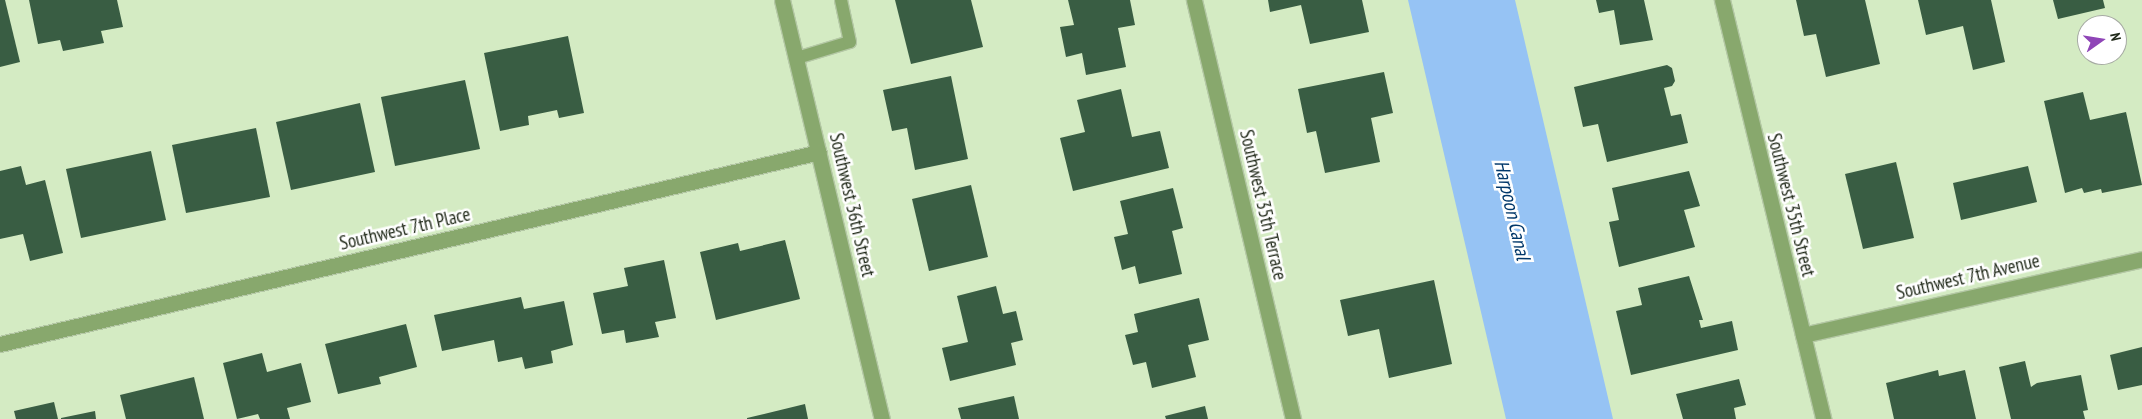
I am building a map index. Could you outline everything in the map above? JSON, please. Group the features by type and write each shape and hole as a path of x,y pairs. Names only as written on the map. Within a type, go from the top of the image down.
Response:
{"street":[{"name":"Southwest 36th Street","path":"782,0 882,419"},
{"name":"Southwest 35th Terrace","path":"1194,0 1293,419"},
{"name":"Southwest 35th Street","path":"1722,0 1823,419"},
{"name":"Southwest 7th Place","path":"0,344 818,152"},
{"name":"Southwest 7th Avenue","path":"1804,335 2142,258"}],"lane":[{"path":"796,58 850,42 841,0"}],"water":[{"name":"Harpoon Canal","path":"1408,0 1515,0 1613,419 1506,419"}],"building":[{"path":"0,0 5,0 20,62 0,67"},
{"path":"29,0 117,0 123,27 101,31 104,43 63,51 60,40 38,44"},
{"path":"895,0 971,0 983,47 911,64"},
{"path":"1068,0 1130,0 1135,25 1118,28 1126,67 1086,75 1082,53 1066,57 1060,27 1074,25"},
{"path":"1268,0 1362,0 1369,32 1310,44 1301,5 1270,12"},
{"path":"1596,0 1644,0 1653,40 1620,45 1614,10 1599,13"},
{"path":"1796,0 1865,0 1880,64 1826,77 1816,34 1804,36"},
{"path":"1918,0 1991,0 2005,62 1973,70 1963,26 1926,35"},
{"path":"2053,0 2103,0 2105,8 2058,19"},
{"path":"568,36 584,113 559,118 557,110 528,116 529,125 500,131 484,53"},
{"path":"1667,65 1672,68 1675,81 1672,86 1664,88 1671,116 1681,114 1688,143 1607,162 1598,124 1583,127 1574,87"},
{"path":"1384,72 1393,113 1371,118 1380,162 1325,173 1316,131 1307,133 1298,89"},
{"path":"951,76 968,159 915,170 907,128 892,131 883,90"},
{"path":"465,80 480,149 395,166 381,97"},
{"path":"1121,89 1132,137 1160,131 1169,168 1073,191 1060,138 1085,132 1077,100"},
{"path":"2083,92 2090,120 2126,112 2142,185 2102,193 2101,189 2084,193 2082,188 2065,193 2044,101"},
{"path":"360,103 375,172 291,190 276,122"},
{"path":"256,128 270,197 186,213 172,145"},
{"path":"151,151 166,220 81,238 66,169"},
{"path":"1896,162 1914,238 1863,249 1845,174"},
{"path":"21,166 26,185 45,180 63,253 30,261 23,234 0,239 0,171"},
{"path":"2028,166 2037,202 1961,220 1953,183"},
{"path":"1689,171 1700,206 1684,210 1695,247 1619,267 1609,222 1619,220 1612,188"},
{"path":"971,185 988,257 929,271 912,199"},
{"path":"1173,188 1183,228 1172,231 1182,274 1139,284 1135,266 1122,270 1114,237 1128,234 1120,201"},
{"path":"785,240 800,299 716,320 700,252 738,243 740,251"},
{"path":"664,260 676,318 655,322 659,337 626,343 624,330 602,334 593,293 628,286 624,268"},
{"path":"1689,276 1703,320 1699,320 1701,328 1732,321 1738,350 1631,375 1616,311 1642,305 1638,288"},
{"path":"1434,280 1452,364 1389,378 1379,329 1348,336 1340,300"},
{"path":"996,286 1003,314 1016,311 1023,340 1011,343 1016,365 950,381 942,348 968,342 957,296"},
{"path":"521,297 524,309 564,301 573,345 551,351 553,363 525,369 522,357 498,362 494,340 442,351 434,315"},
{"path":"1199,298 1209,340 1188,345 1196,377 1152,388 1146,362 1133,365 1125,335 1138,332 1134,314"},
{"path":"406,324 417,367 379,377 381,384 338,394 325,344"},
{"path":"2142,347 2142,385 2118,390 2110,355"},
{"path":"262,353 267,372 301,363 311,402 287,408 290,419 260,419 258,414 237,419 223,363"},
{"path":"2025,361 2031,387 2037,383 2081,375 2088,410 2083,411 2085,419 2011,419 1999,367"},
{"path":"1938,370 1939,376 1965,370 1976,419 1894,419 1886,383"},
{"path":"194,377 204,419 126,419 120,395"},
{"path":"1739,379 1746,405 1734,408 1736,419 1683,419 1676,394"},
{"path":"1014,396 1019,419 961,419 958,408"},
{"path":"54,402 58,419 16,419 14,411"},
{"path":"805,404 808,419 747,419 747,418"},
{"path":"1205,406 1208,419 1166,419 1165,416"},
{"path":"95,411 96,419 61,419 61,418"}]}
